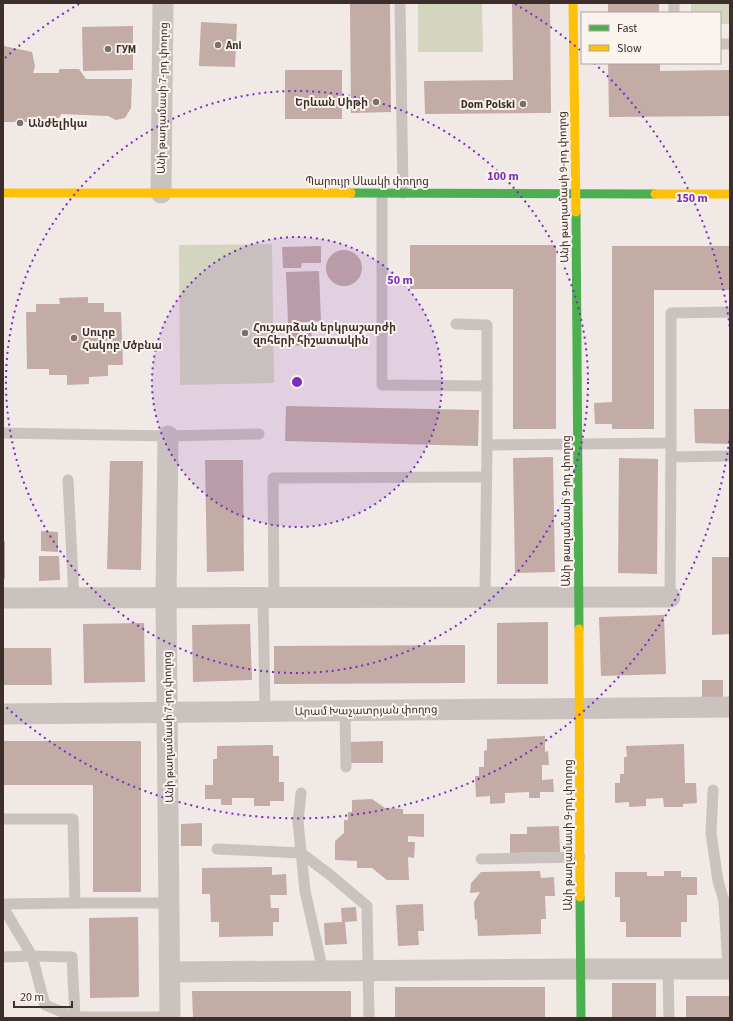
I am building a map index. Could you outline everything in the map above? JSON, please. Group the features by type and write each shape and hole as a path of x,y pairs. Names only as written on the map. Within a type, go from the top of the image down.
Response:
{"street":[{"name":"Անի թաղամասի 7-րդ փողոց","path":"161,193 163,3"},
{"name":"Անի թաղամասի 9-րդ փողոց","path":"573,3 576,193 581,1018"},
{"name":"Պարույր Սևակի փողոց","path":"3,193 730,194"},
{"name":"Անի թաղամասի 7-րդ փողոց","path":"168,436 166,599 170,1017"},
{"path":"3,598 166,599 670,597"},
{"name":"Արամ Խաչատրյան փողոց","path":"3,714 730,706"},
{"path":"170,972 729,969"}],"lane":[{"path":"400,3 403,193"},
{"path":"382,193 382,385 487,386"},
{"path":"670,597 671,312 730,312"},
{"path":"456,324 487,325 485,598"},
{"path":"3,433 168,436 259,434"},
{"path":"487,445 671,444"},
{"path":"671,457 730,456"},
{"path":"265,711 273,478 486,477"},
{"path":"68,480 74,599"},
{"path":"345,710 346,767"},
{"path":"713,790 711,834 718,881 727,897 724,901 729,969"},
{"path":"301,793 298,822 304,891 323,971"},
{"path":"3,819 73,819 75,903"},
{"path":"217,849 301,853 368,906 369,1018"},
{"path":"481,859 580,857"},
{"path":"3,904 169,903"},
{"path":"3,907 32,956 45,1005 75,1017 170,1017"},
{"path":"3,956 72,957 75,1017"},
{"path":"668,969 669,1018"}],"green space":[{"path":"418,3 482,3 483,52 418,52"},
{"path":"691,3 730,3 730,24 721,24 721,12 691,12"},
{"path":"272,244 274,383 180,385 179,245"}],"building":[{"path":"350,3 390,3 391,112 351,113"},
{"path":"512,3 550,3 551,113 425,114 424,81 513,80"},
{"path":"608,3 659,3 659,12 608,12"},
{"name":"Ani","path":"201,22 237,24 235,67 199,66"},
{"name":"ГУМ","path":"133,26 133,70 83,71 82,27"},
{"path":"4,46 32,52 35,66 33,73 59,73 59,69 79,69 86,79 132,79 131,108 125,118 116,120 108,116 61,114 59,118 47,117 44,122 3,122"},
{"path":"608,64 660,64 660,71 730,70 730,116 609,117"},
{"path":"285,70 342,70 342,119 285,119"},
{"path":"410,245 556,245 556,429 513,429 513,289 410,289"},
{"path":"321,246 321,263 302,263 301,268 283,268 282,247"},
{"path":"612,246 730,246 730,290 654,290 654,429 612,429 612,424 595,424 594,403 612,402"},
{"path":"348,250 357,255 361,261 361,275 357,281 348,286 340,286 331,281 327,275 326,264 331,255 337,251"},
{"path":"319,271 321,321 288,323 286,272"},
{"name":"Սուրբ Հակոբ Մծբնա","path":"88,297 88,303 104,303 104,312 121,312 123,365 108,365 108,376 89,377 89,384 67,385 67,375 49,375 49,369 27,369 26,312 36,312 36,304 60,304 59,298"},
{"path":"311,325 312,345 287,346 287,326"},
{"path":"286,406 479,410 478,446 285,441"},
{"path":"694,409 730,409 730,444 695,443"},
{"path":"553,457 555,572 515,573 513,458"},
{"path":"619,458 658,459 657,574 618,573"},
{"path":"205,460 243,460 244,571 207,572"},
{"path":"110,461 143,461 141,570 107,569"},
{"path":"41,531 58,532 58,552 41,551"},
{"path":"3,541 5,541 5,579 3,579"},
{"path":"39,556 59,556 60,580 39,581"},
{"path":"712,557 730,557 730,634 712,635"},
{"path":"664,615 666,674 601,676 599,617"},
{"path":"548,622 548,684 497,684 497,623"},
{"path":"144,623 145,682 84,683 83,624"},
{"path":"250,624 252,680 193,682 192,625"},
{"path":"465,645 465,683 274,684 274,646"},
{"path":"3,648 51,648 52,685 3,685"},
{"path":"702,680 723,680 723,699 702,699"},
{"path":"545,736 545,752 548,751 549,765 542,765 542,780 553,779 554,792 540,792 540,798 529,798 529,792 505,793 505,803 490,804 490,796 476,797 475,776 479,776 479,767 484,767 484,751 487,750 487,739"},
{"path":"3,741 141,741 141,892 93,892 93,785 3,785"},
{"path":"383,741 383,763 351,763 350,742"},
{"path":"684,744 685,783 696,783 697,803 683,804 683,807 664,807 663,798 646,799 646,806 629,807 629,802 615,803 615,783 620,783 620,774 624,774 624,757 627,757 626,746"},
{"path":"273,745 273,756 279,756 279,782 284,782 284,801 270,801 270,806 254,806 254,798 232,798 232,805 221,805 221,799 205,799 205,785 213,785 213,759 217,759 217,746"},
{"path":"372,799 385,808 403,809 403,814 424,814 424,837 408,836 408,842 415,842 414,858 408,857 409,880 387,880 372,868 357,868 357,861 335,860 335,841 344,833 344,820 348,820 348,812 352,812 352,800"},
{"path":"202,823 202,846 181,846 181,824"},
{"path":"559,826 560,852 510,853 510,834 527,834 527,827"},
{"path":"272,867 272,875 286,874 287,895 270,895 271,908 279,908 279,922 273,922 273,936 219,937 219,922 211,922 210,894 202,894 202,868"},
{"path":"540,871 541,878 554,877 555,896 545,896 546,919 541,919 541,934 478,936 474,902 480,892 470,893 471,883 481,872"},
{"path":"664,871 681,871 681,877 697,877 697,895 687,895 687,922 681,922 681,937 626,937 626,922 620,922 620,897 615,897 615,872 647,872 647,876 664,876"},
{"path":"423,904 424,931 418,931 419,945 398,946 396,905"},
{"path":"356,907 357,921 345,922 347,944 325,945 324,923 342,922 341,908"},
{"path":"138,917 139,997 90,998 89,918"},
{"path":"612,983 656,983 656,1018 612,1018"},
{"path":"395,987 545,987 545,1018 395,1018"},
{"path":"192,991 351,991 351,1018 193,1018"},
{"path":"686,996 730,996 730,1018 686,1018"}],"traffic: fast":[{"path":"351,193 655,194"},
{"path":"576,212 579,629"},
{"path":"580,897 581,1018"}],"traffic: slow":[{"path":"573,3 576,212"},
{"path":"3,193 351,193"},
{"path":"655,194 730,194"},
{"path":"579,629 580,897"}],"place":[{"name":"Ani","path":"218,45"},
{"name":"ГУМ","path":"108,49"},
{"name":"Երևան Սիթի","path":"376,102"},
{"name":"Dom Polski","path":"523,104"},
{"name":"Անժելիկա","path":"20,123"},
{"name":"Հուշարձան երկրաշարժի զոհերի հիշատակին","path":"245,333"},
{"name":"Սուրբ Հակոբ Մծբնա","path":"74,338"}]}
